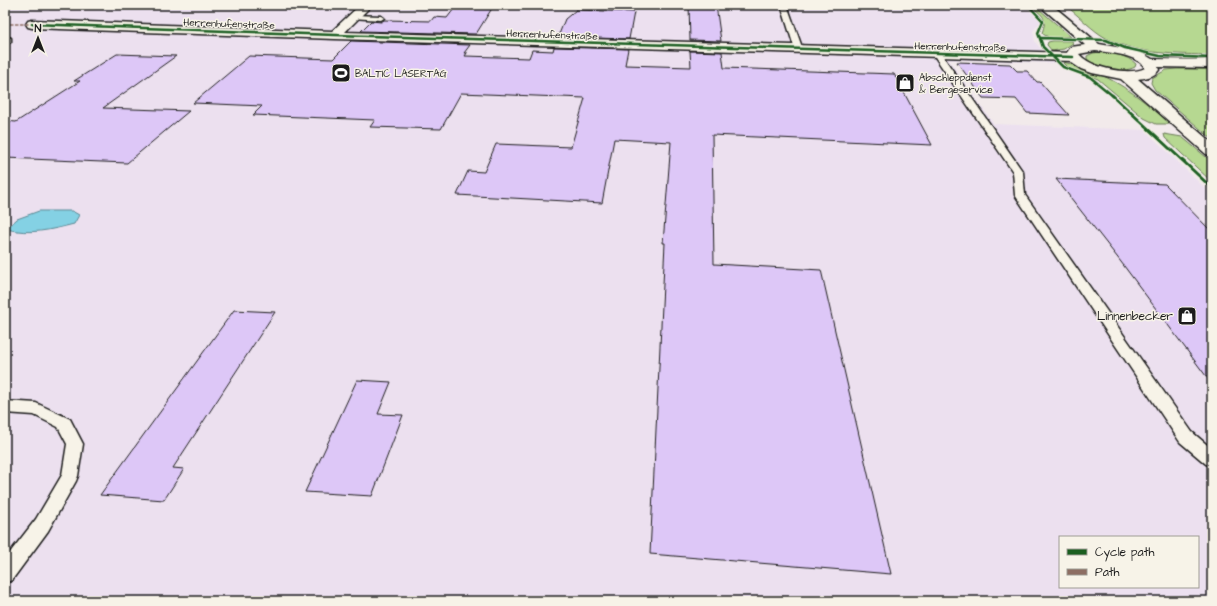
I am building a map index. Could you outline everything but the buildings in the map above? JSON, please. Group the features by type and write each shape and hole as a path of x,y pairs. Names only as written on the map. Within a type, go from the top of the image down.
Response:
{"street":[{"path":"335,35 366,5"},
{"path":"1045,5 1094,47"},
{"name":"Herrenhufenstraße","path":"32,24 799,50 1073,57"},
{"path":"1094,47 1126,52 1140,57 1152,66 1152,70 1139,75 1125,75 1083,65 1073,57 1072,54 1076,50 1094,47"},
{"path":"1149,63 1212,64"},
{"path":"1125,75 1212,151"}],"lane":[{"path":"784,5 799,50"},
{"path":"354,17 381,18"},
{"path":"5,38 8,40 5,41"},
{"path":"937,54 1018,172 1020,195 1024,201 1186,437 1212,459"},
{"path":"5,407 36,409 64,423 74,444 70,476 42,525 5,574"}],"shaded area":[{"path":"5,5 1023,5 1041,21 1033,31 1035,42 1054,63 949,60 994,124 1145,130 1212,195 1212,601 5,601"}],"green space":[{"path":"1029,5 1034,5 1071,37 1052,38 1042,33 1044,27 1043,16"},
{"path":"1065,5 1205,5 1212,9 1212,55 1145,51 1119,44 1101,35"},
{"path":"1072,41 1073,43 1064,49 1052,51 1047,45 1048,42"},
{"path":"1100,52 1128,58 1136,64 1135,67 1124,70 1110,69 1097,65 1087,59 1087,56"},
{"path":"1063,62 1079,66 1108,78 1134,94 1170,124 1156,124 1144,118 1098,79 1069,68"},
{"path":"1212,69 1212,139 1155,90 1151,83 1152,78 1166,70"},
{"path":"1164,134 1182,137 1212,162 1212,182 1165,138"}],"water":[{"path":"39,211 72,211 79,215 74,224 49,230 24,232 6,229 17,219"}],"marked path":[{"path":"5,24 32,24"}],"cycle path":[{"path":"1028,5 1043,21 1038,33 1043,47 1063,67 1090,77 1104,88 1212,188"},
{"path":"32,24 335,35 1073,57"},
{"path":"1041,38 1106,40 1125,48 1160,56 1212,58"}],"place":[{"name":"BALTIC LASERTAG","path":"341,73"},
{"name":"Abschleppdienst & Bergeservice","path":"905,83"},
{"name":"Linnenbecker","path":"1187,316"}]}
